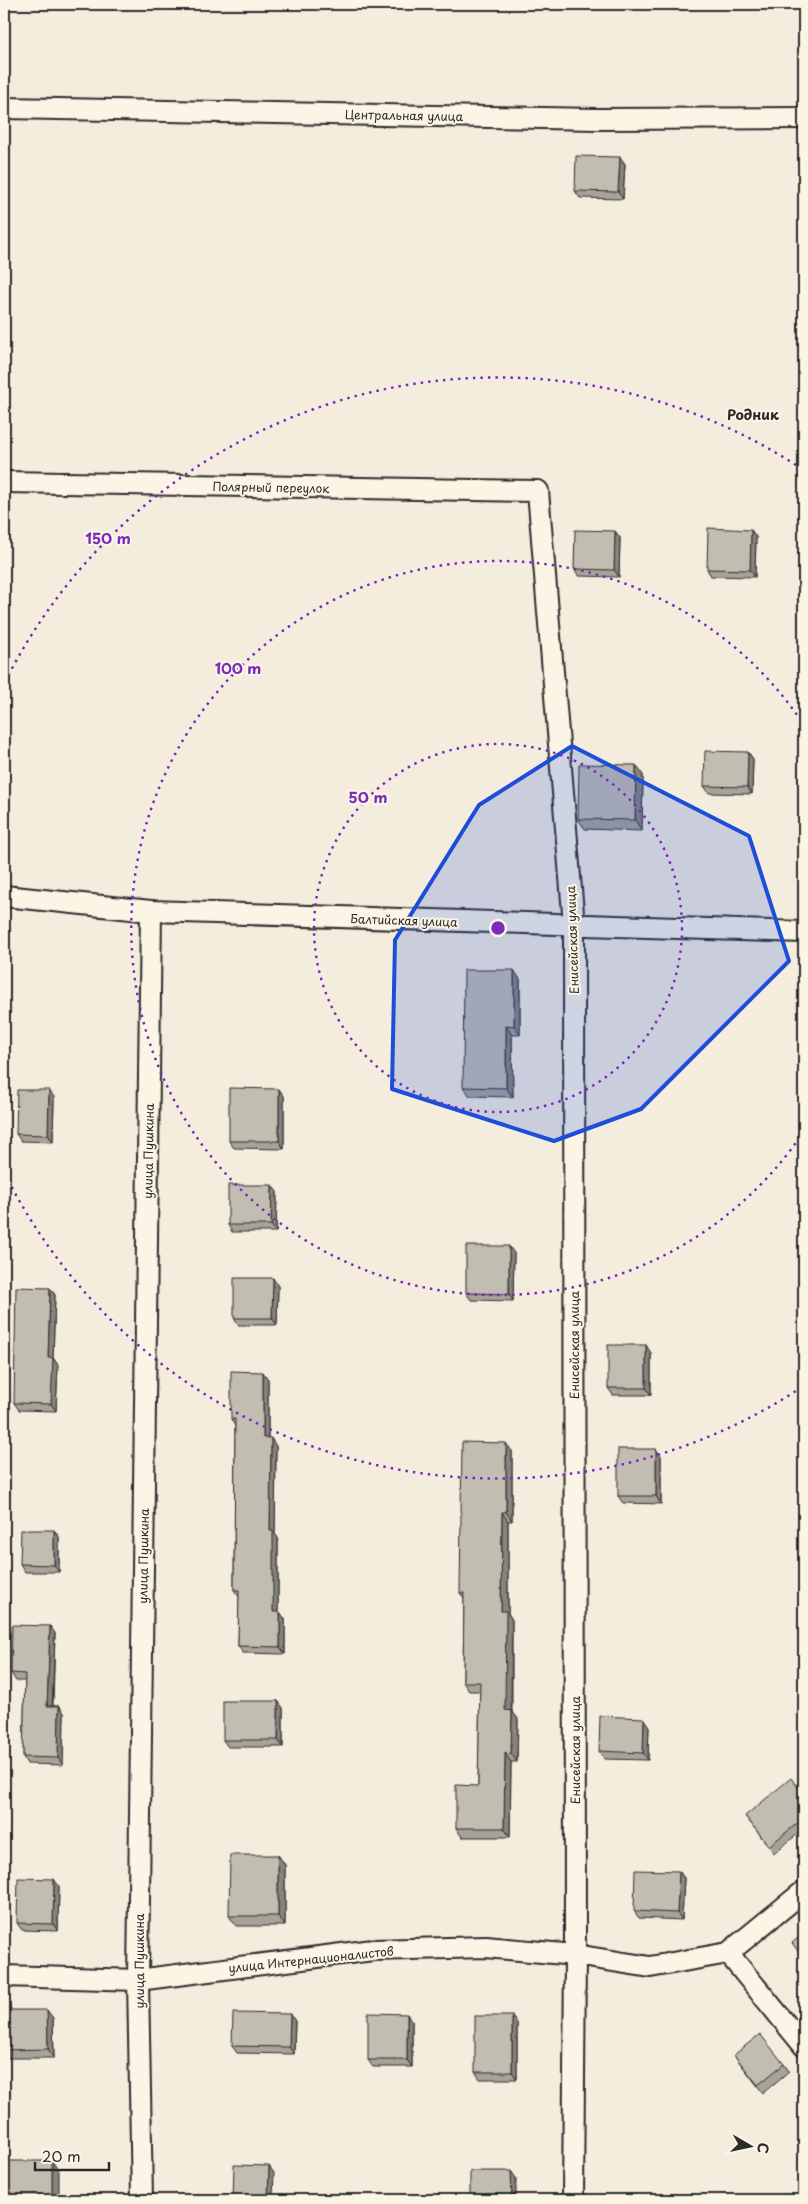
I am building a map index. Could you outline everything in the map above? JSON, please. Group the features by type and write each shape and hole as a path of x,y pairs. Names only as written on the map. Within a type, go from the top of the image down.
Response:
{"street":[{"name":"Центральная улица","path":"4,108 598,119 804,118"},
{"name":"Полярный переулок","path":"4,482 538,491"},
{"name":"Енисейская улица","path":"538,491 574,925 575,1955 573,2200"},
{"name":"Балтийская улица","path":"4,896 151,911 804,932"},
{"name":"улица Пушкина","path":"142,2200 138,1980 151,911"},
{"name":"улица Интернационалистов","path":"4,1976 138,1980 373,1950 486,1947 575,1955 650,1968 728,1953 804,1891"},
{"path":"728,1953 804,2046"}],"highlighted area":[{"path":"572,746 749,836 789,961 641,1109 554,1141 392,1089 395,940 479,805"}],"building":[{"path":"576,156 620,157 618,192 575,191"},
{"path":"708,528 751,530 750,570 707,569"},
{"path":"575,530 615,531 614,570 574,569"},
{"path":"705,751 748,752 747,787 704,786"},
{"path":"579,764 636,765 635,820 578,819"},
{"path":"464,970 514,970 514,1026 506,1025 506,1088 463,1087"},
{"path":"229,1088 279,1089 279,1141 229,1141"},
{"path":"17,1090 49,1090 48,1135 16,1134"},
{"path":"228,1185 272,1185 271,1225 228,1225"},
{"path":"466,1246 509,1246 509,1294 466,1293"},
{"path":"234,1278 273,1278 272,1318 234,1318"},
{"path":"16,1287 50,1288 48,1358 53,1358 51,1404 14,1403"},
{"path":"608,1345 646,1345 646,1388 608,1388"},
{"path":"231,1371 263,1372 263,1438 271,1438 270,1531 273,1531 273,1612 280,1612 280,1647 238,1646 239,1590 234,1590 235,1419 231,1419"},
{"path":"462,1442 506,1443 506,1512 502,1512 501,1611 506,1611 505,1710 512,1711 511,1754 505,1753 504,1828 456,1828 456,1785 478,1786 480,1682 463,1682 464,1593 460,1593"},
{"path":"618,1449 656,1449 656,1496 618,1496"},
{"path":"21,1530 54,1530 54,1565 20,1564"},
{"path":"12,1625 50,1626 47,1706 59,1706 58,1758 23,1757 25,1674 11,1673"},
{"path":"223,1701 278,1701 278,1740 223,1740"},
{"path":"600,1716 644,1718 643,1753 599,1751"},
{"path":"791,1778 804,1795 804,1818 769,1846 745,1816"},
{"path":"230,1855 278,1855 278,1916 229,1916"},
{"path":"635,1870 679,1871 677,1913 634,1911"},
{"path":"18,1878 54,1879 53,1924 17,1923"},
{"path":"804,1933 804,1959 792,1943"},
{"path":"4,2010 47,2010 48,2049 4,2050"},
{"path":"233,2013 290,2014 289,2047 232,2046"},
{"path":"368,2013 407,2014 407,2060 368,2060"},
{"path":"475,2016 512,2016 512,2072 475,2072"},
{"path":"760,2034 784,2064 758,2085 734,2055"},
{"path":"9,2161 52,2161 52,2200 10,2200"},
{"path":"234,2165 269,2166 268,2200 233,2200"},
{"path":"470,2171 511,2171 512,2200 470,2200"}],"district":[{"name":"Родник","path":"753,414"}]}
